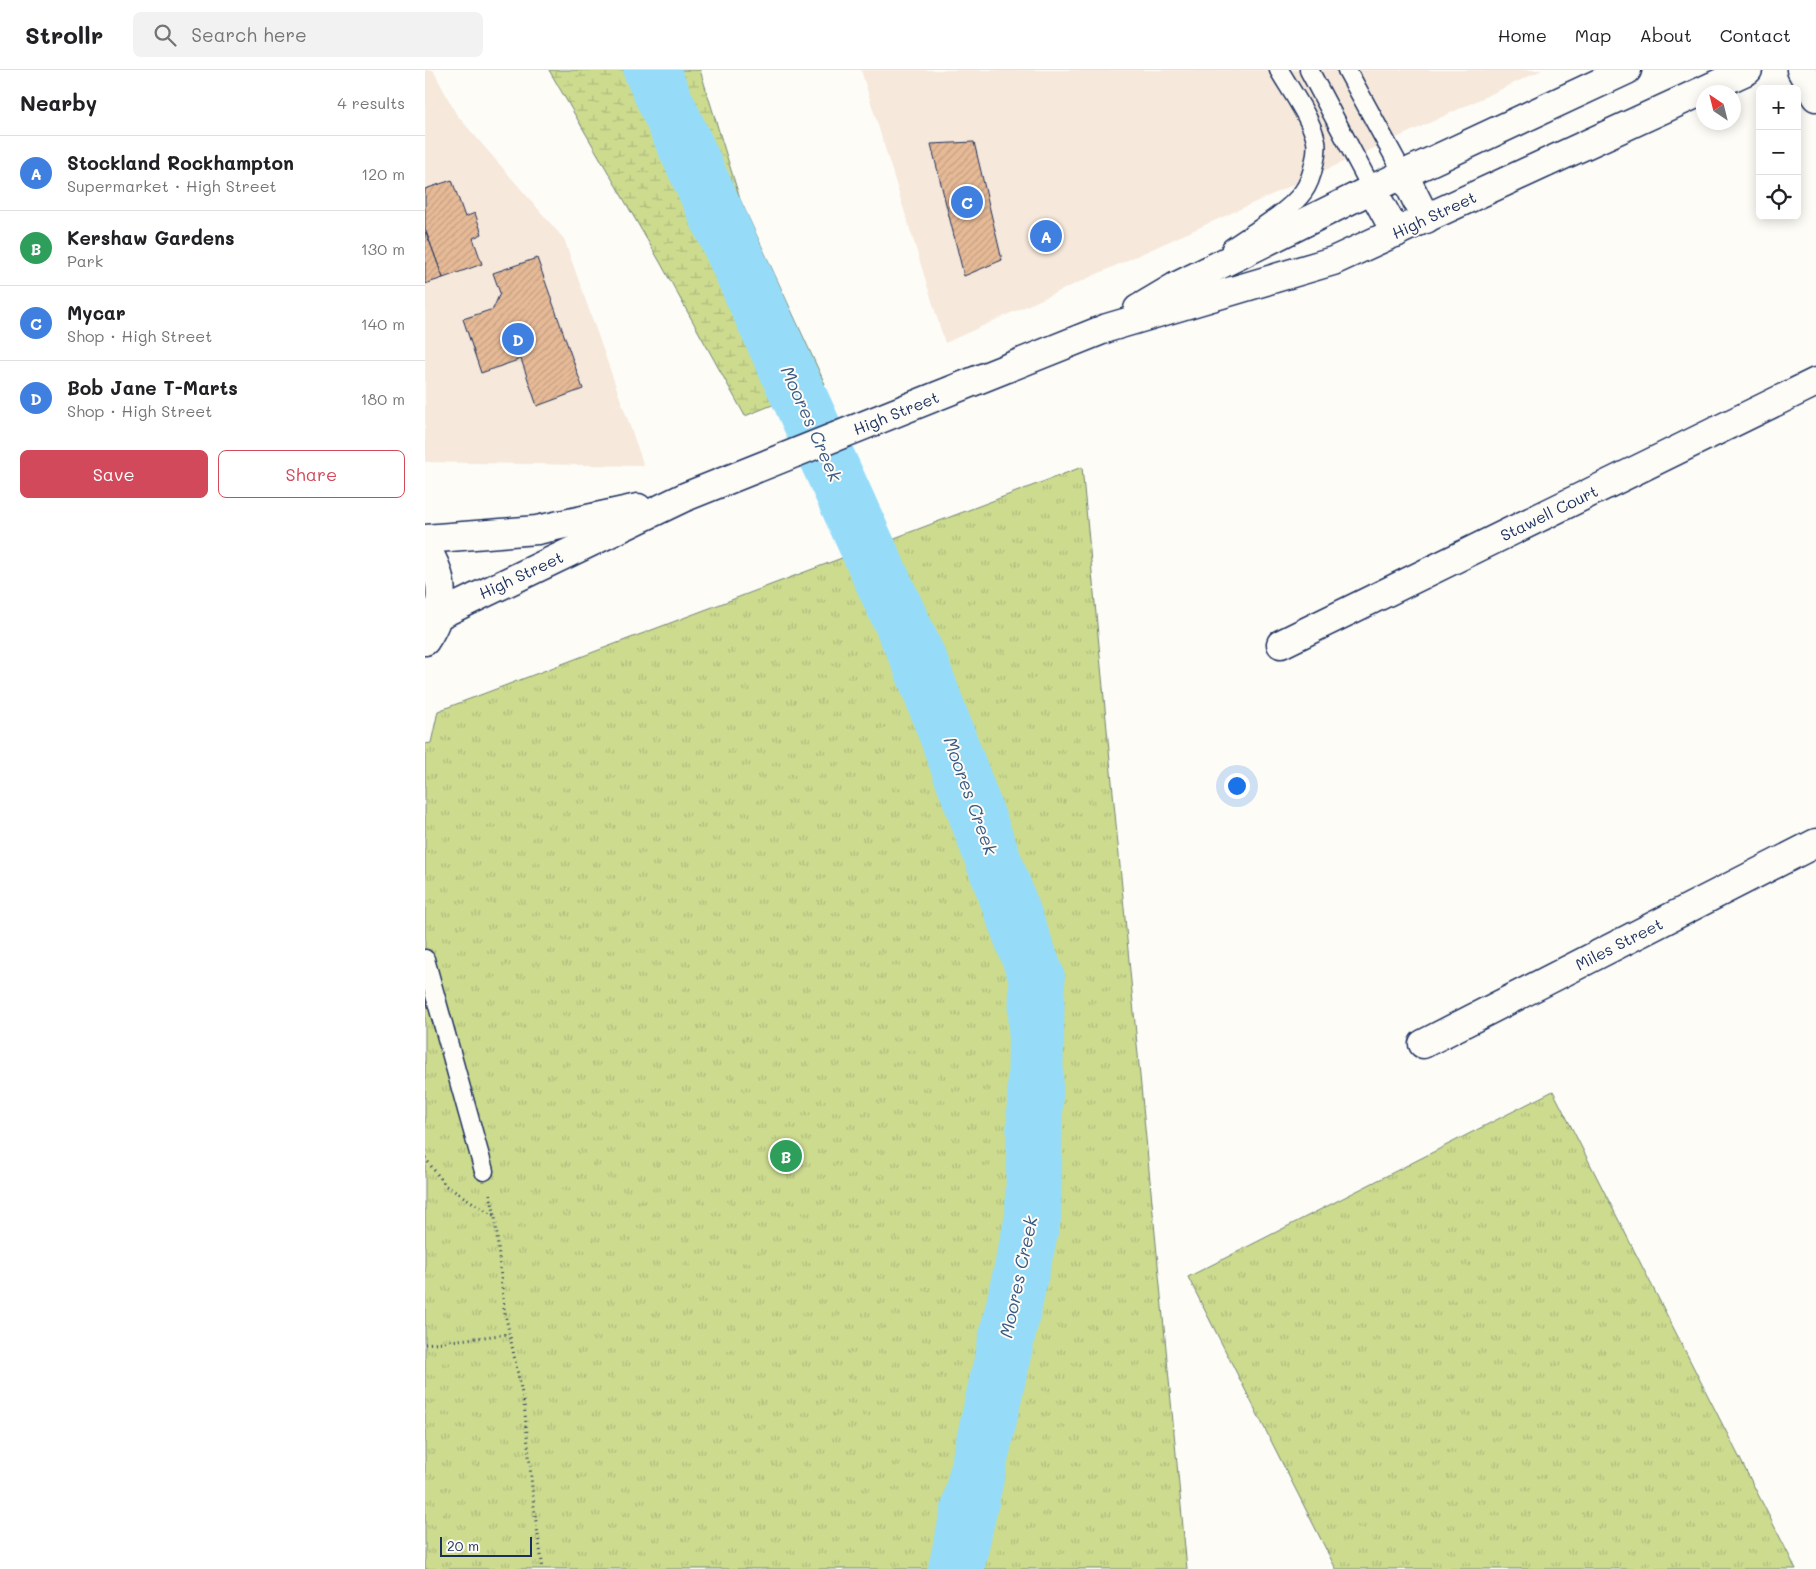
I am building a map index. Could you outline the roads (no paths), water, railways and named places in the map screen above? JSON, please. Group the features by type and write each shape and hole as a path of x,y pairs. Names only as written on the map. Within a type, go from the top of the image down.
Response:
{"main road":[{"name":"High Street","path":"1107,328 1175,287 1372,189 1627,70"},
{"name":"High Street","path":"439,615 685,498 1107,328 1333,261 1748,70"},
{"path":"1801,70 1816,97"},
{"path":"1403,175 1426,219"},
{"path":"1372,189 1396,233"},
{"name":"Stawell Court","path":"1281,644 1816,382"},
{"name":"High Street","path":"425,539 537,530 685,498"},
{"path":"425,547 435,562 441,588 439,615 425,641"},
{"name":"Miles Street","path":"1423,1044 1816,843"}],"lane":[{"path":"1175,287 1292,204 1309,182 1316,156 1316,142 1309,123 1279,70"},
{"path":"1309,70 1372,189"},
{"path":"1347,70 1403,175"},
{"path":"425,959 484,1171"}],"waterway":[{"name":"Moores Creek","path":"651,70 921,665 1037,978 1033,1218 956,1569"}],"place":[{"name":"Mycar","path":"967,202"},
{"name":"Stockland Rockhampton","path":"1046,236"},
{"name":"Bob Jane T-Marts","path":"518,339"},
{"name":"Kershaw Gardens","path":"786,1156"}]}
